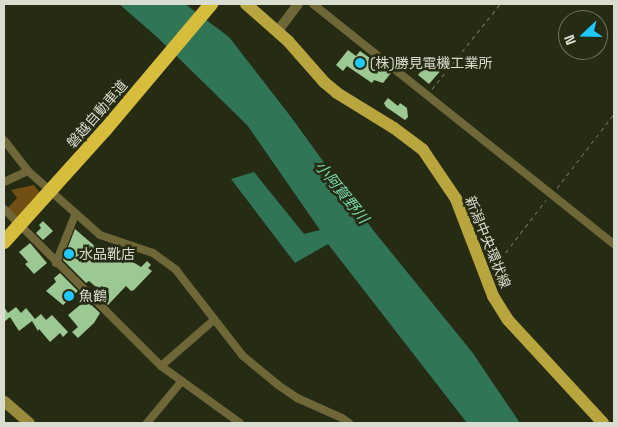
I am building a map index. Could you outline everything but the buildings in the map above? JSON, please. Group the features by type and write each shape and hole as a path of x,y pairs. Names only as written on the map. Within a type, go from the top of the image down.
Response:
{"highway":[{"name":"磐越自動車道","path":"4,242 105,130 212,4"}],"main road":[{"name":"新潟中央環状線","path":"246,4 277,32 337,93 394,128 424,150 456,199 485,278 508,320 603,423"},
{"path":"4,401 26,422"}],"street":[{"path":"277,32 298,4"},
{"path":"313,4 365,43 425,94 614,244"},
{"path":"4,140 28,172 100,236 153,253 187,282 243,356 278,385 297,398 349,423"},
{"path":"4,182 28,172"},
{"path":"4,209 161,366 240,423"},
{"path":"56,263 75,215"},
{"path":"161,366 214,320"},
{"path":"147,423 181,382"}],"path":[{"path":"425,94 434,88 500,4"}],"shaded area":[{"path":"34,185 41,194 16,219 7,209 17,198 11,190"}],"water":[{"name":"小阿賀野川","path":"119,4 185,4 229,37 291,117 373,230 472,352 520,423 467,423 328,244 295,263 231,179 254,172 304,234 320,230 247,125 157,37"}],"place":[{"name":"(株)勝見電機工業所","path":"360,63"},
{"name":"水品靴店","path":"69,254"},
{"name":"魚鶴","path":"69,296"}]}
